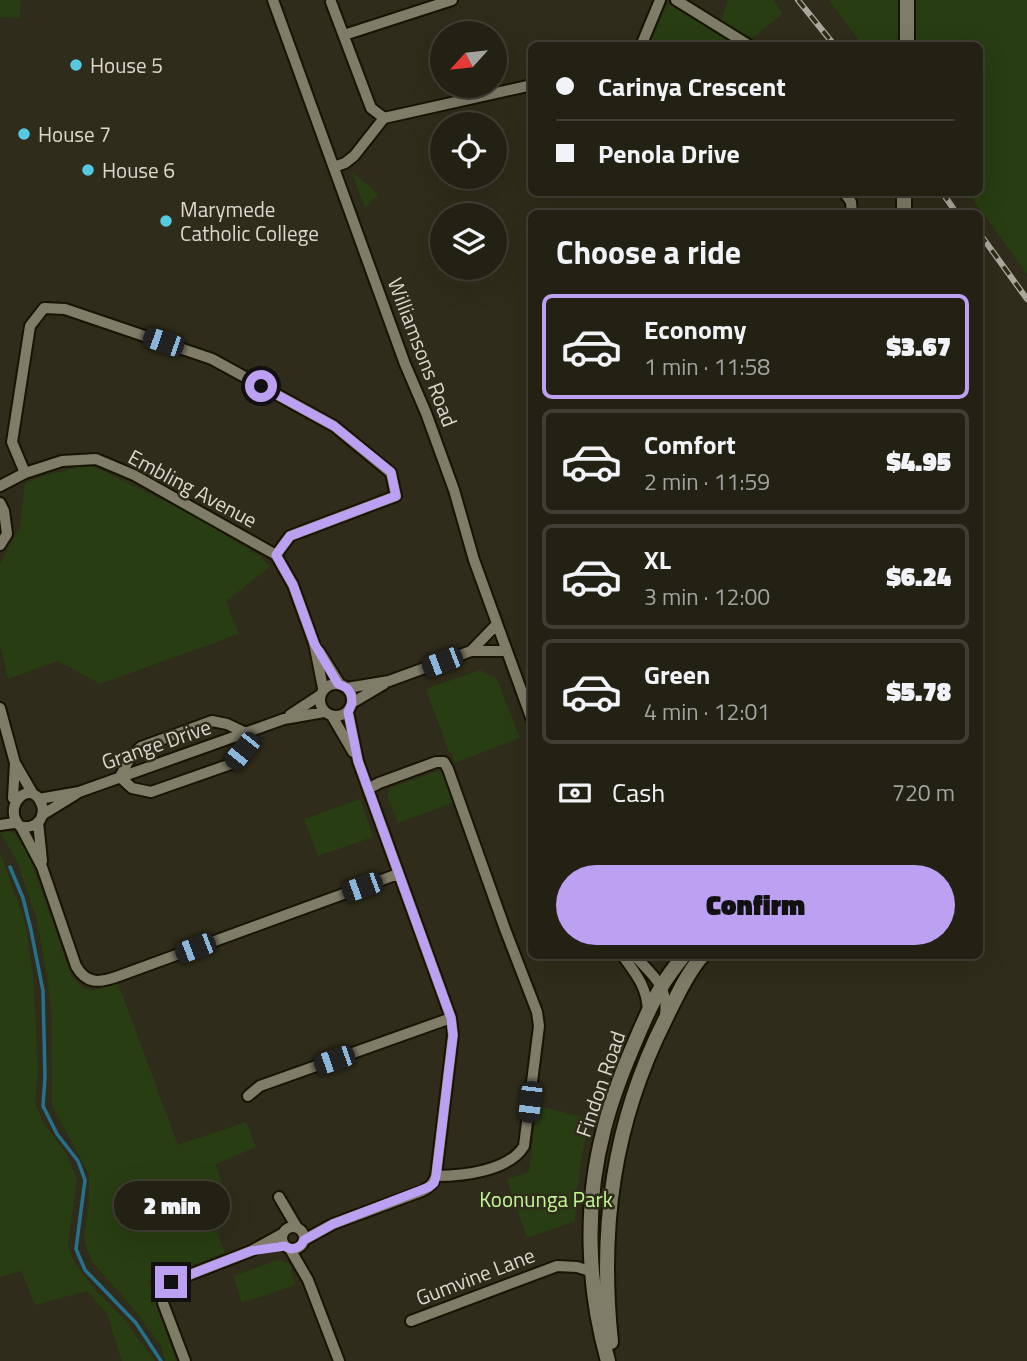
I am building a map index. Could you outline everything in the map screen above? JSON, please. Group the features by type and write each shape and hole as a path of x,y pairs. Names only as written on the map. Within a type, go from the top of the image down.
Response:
{"street":[{"name":"Williamsons Road","path":"273,0 405,365 454,490 470,547 528,709"},
{"path":"344,35 452,0"},
{"path":"643,42 660,0"},
{"path":"676,0 744,42"},
{"path":"907,0 907,42"},
{"path":"331,2 371,108 384,118"},
{"path":"334,167 354,156 384,118 528,86"},
{"path":"24,473 12,442 30,326 44,308 65,309 212,359 334,426 391,472 396,496 290,536 276,555 293,585 314,643 321,692 320,706 358,761"},
{"name":"Embling Avenue","path":"0,486 24,473 62,461 96,459 134,475 276,555"},
{"path":"0,503 5,511 7,534 0,545"},
{"path":"471,651 497,624"},
{"path":"185,1361 163,1303 163,1294 171,1282 422,1191 434,1183 436,1176 453,1035 451,1018 358,761 350,707 351,694 314,643"},
{"path":"328,714 341,716 389,681 471,651 507,651"},
{"path":"321,692 329,684 343,686 389,681"},
{"name":"Grange Drive","path":"284,719 321,692"},
{"path":"0,708 15,763 43,805 40,819 42,867"},
{"name":"Grange Drive","path":"40,819 79,792 120,777 284,719 328,714"},
{"path":"212,721 227,724 246,733 242,751 231,764 151,792 132,788 120,777 131,756 141,747 200,725 212,721"},
{"path":"368,789 436,762 444,762 540,1026 524,1146 520,1153 509,1161 472,1174 436,1176"},
{"path":"15,763 7,805 9,815 18,825 42,867 76,966 92,982 100,982 398,874"},
{"name":"Grange Drive","path":"36,796 79,792"},
{"path":"7,805 22,793 36,796"},
{"path":"0,825 32,827 40,819"},
{"path":"625,959 647,995 648,1014"},
{"path":"638,959 657,979 661,988 665,999 664,1021"},
{"name":"Findon Road","path":"608,1361 596,1311 591,1245 599,1149 621,1077 648,1014 661,988 681,959"},
{"name":"Findon Road","path":"615,1361 607,1303 608,1222 618,1147 650,1049 685,978 700,959"},
{"path":"642,984 648,989 661,988 677,984 685,978"},
{"path":"248,1096 260,1086 451,1018"},
{"path":"293,1237 339,1361"},
{"name":"Gumvine Lane","path":"411,1321 557,1266 577,1267 593,1272"}],"green space":[{"path":"0,0 21,0 20,18 0,17"},
{"path":"728,0 773,0 783,14 752,38 721,21"},
{"path":"829,0 1027,0 1027,274 983,210 970,196 983,196 983,42 860,42"},
{"path":"667,4 731,42 650,42"},
{"path":"351,171 378,194 365,208"},
{"path":"86,465 193,515 261,557 270,567 226,601 239,634 100,684 58,661 8,679 0,645 0,564 20,527 25,483"},
{"path":"480,670 497,679 520,738 455,763 426,689"},
{"path":"438,771 445,773 455,802 398,823 387,796 390,788"},
{"path":"360,799 373,837 318,856 304,819"},
{"path":"0,830 13,833 27,849 71,975 82,987 92,990 118,983 178,1145 246,1122 256,1147 216,1164 229,1204 209,1211 225,1253 149,1281 176,1361 165,1361 161,1346 133,1308 91,1261 84,1239 89,1174 52,1106 51,1011 36,917 16,859"},
{"path":"0,852 25,922 33,973 38,1070 35,1102 43,1122 66,1153 77,1179 68,1245 74,1262 92,1286 124,1319 155,1361 122,1361 107,1314 87,1291 35,1305 21,1271 0,1277"},
{"name":"Koonunga Park","path":"537,1106 589,1118 580,1167 575,1221 527,1238 507,1179 529,1172"},
{"path":"278,1260 290,1264 295,1285 242,1303 233,1276"}],"waterway":[{"path":"10,867 23,898 43,991 43,1106 57,1134 78,1161 85,1180 76,1249 85,1270 136,1323 161,1361"}],"railway":[{"path":"798,0 832,42"},
{"path":"945,196 954,210"},
{"path":"983,238 1027,299"}],"place":[{"name":"House 5","path":"76,65"},
{"name":"House 7","path":"24,134"},
{"name":"House 6","path":"88,170"},
{"name":"Marymede Catholic College","path":"166,221"}],"route":[{"path":"171,1282 251,1251 285,1246 296,1248 304,1240 333,1224 422,1191 434,1183 453,1035 451,1018 358,761 348,712 352,703 351,694 347,688 338,684 314,643 293,585 276,555 290,536 396,496 391,472 334,426 261,386"}]}
